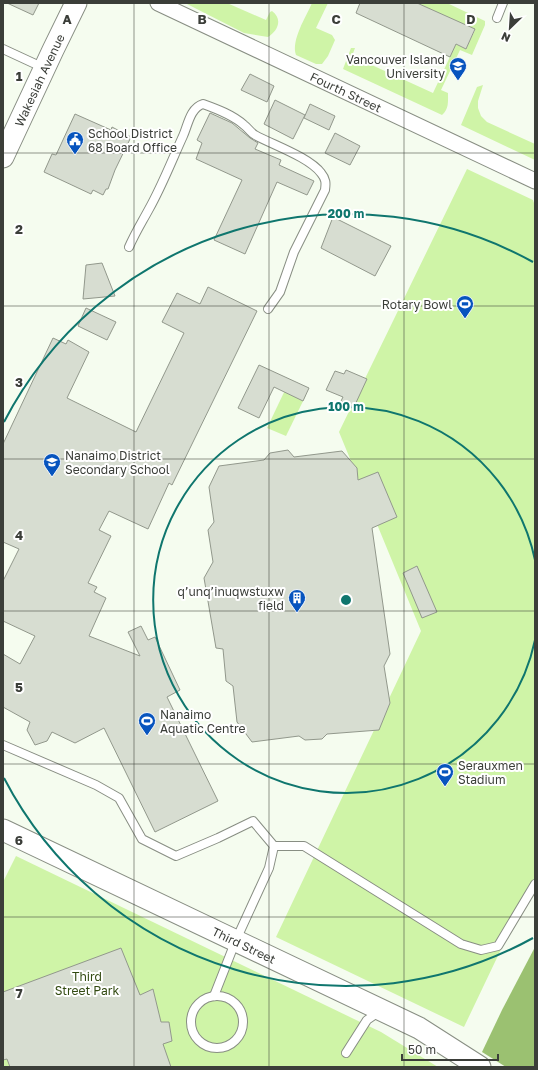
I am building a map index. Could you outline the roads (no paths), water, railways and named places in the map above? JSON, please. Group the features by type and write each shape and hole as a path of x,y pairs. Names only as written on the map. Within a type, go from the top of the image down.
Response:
{"main road":[{"name":"Wakesiah Avenue","path":"3,158 76,3"},
{"name":"Third Street","path":"3,830 65,861 236,940 419,1028 480,1067"}],"street":[{"name":"Fourth Street","path":"158,3 535,181"}],"lane":[{"path":"497,18 503,3"},
{"path":"3,48 44,69"},
{"path":"128,247 156,195 193,111 198,106 203,104 215,109 236,119 245,125 253,134 301,158 321,173 326,181 325,190 294,252 280,292 268,309"},
{"path":"3,745 96,785 119,798 142,839 176,856 253,821 274,846 304,846 461,944 481,950 498,946 535,884"},
{"path":"214,996 236,940 269,868 274,846"},
{"path":"214,996 231,1000 242,1014 243,1022 239,1035 230,1044 222,1048 206,1046 198,1041 193,1034 191,1026 190,1018 193,1010 202,1000 214,996"},
{"path":"346,1053 367,1020 381,1010"}],"place":[{"name":"Vancouver Island University","path":"458,81"},
{"name":"School District 68 Board Office","path":"75,155"},
{"name":"Rotary Bowl","path":"465,319"},
{"name":"Nanaimo District Secondary School","path":"52,477"},
{"name":"q’unq’inuqwstuxw field","path":"297,613"},
{"name":"Nanaimo Aquatic Centre","path":"147,736"},
{"name":"Serauxmen Stadium","path":"445,787"}],"park label":[{"name":"Third Street Park","path":"87,983"}]}
